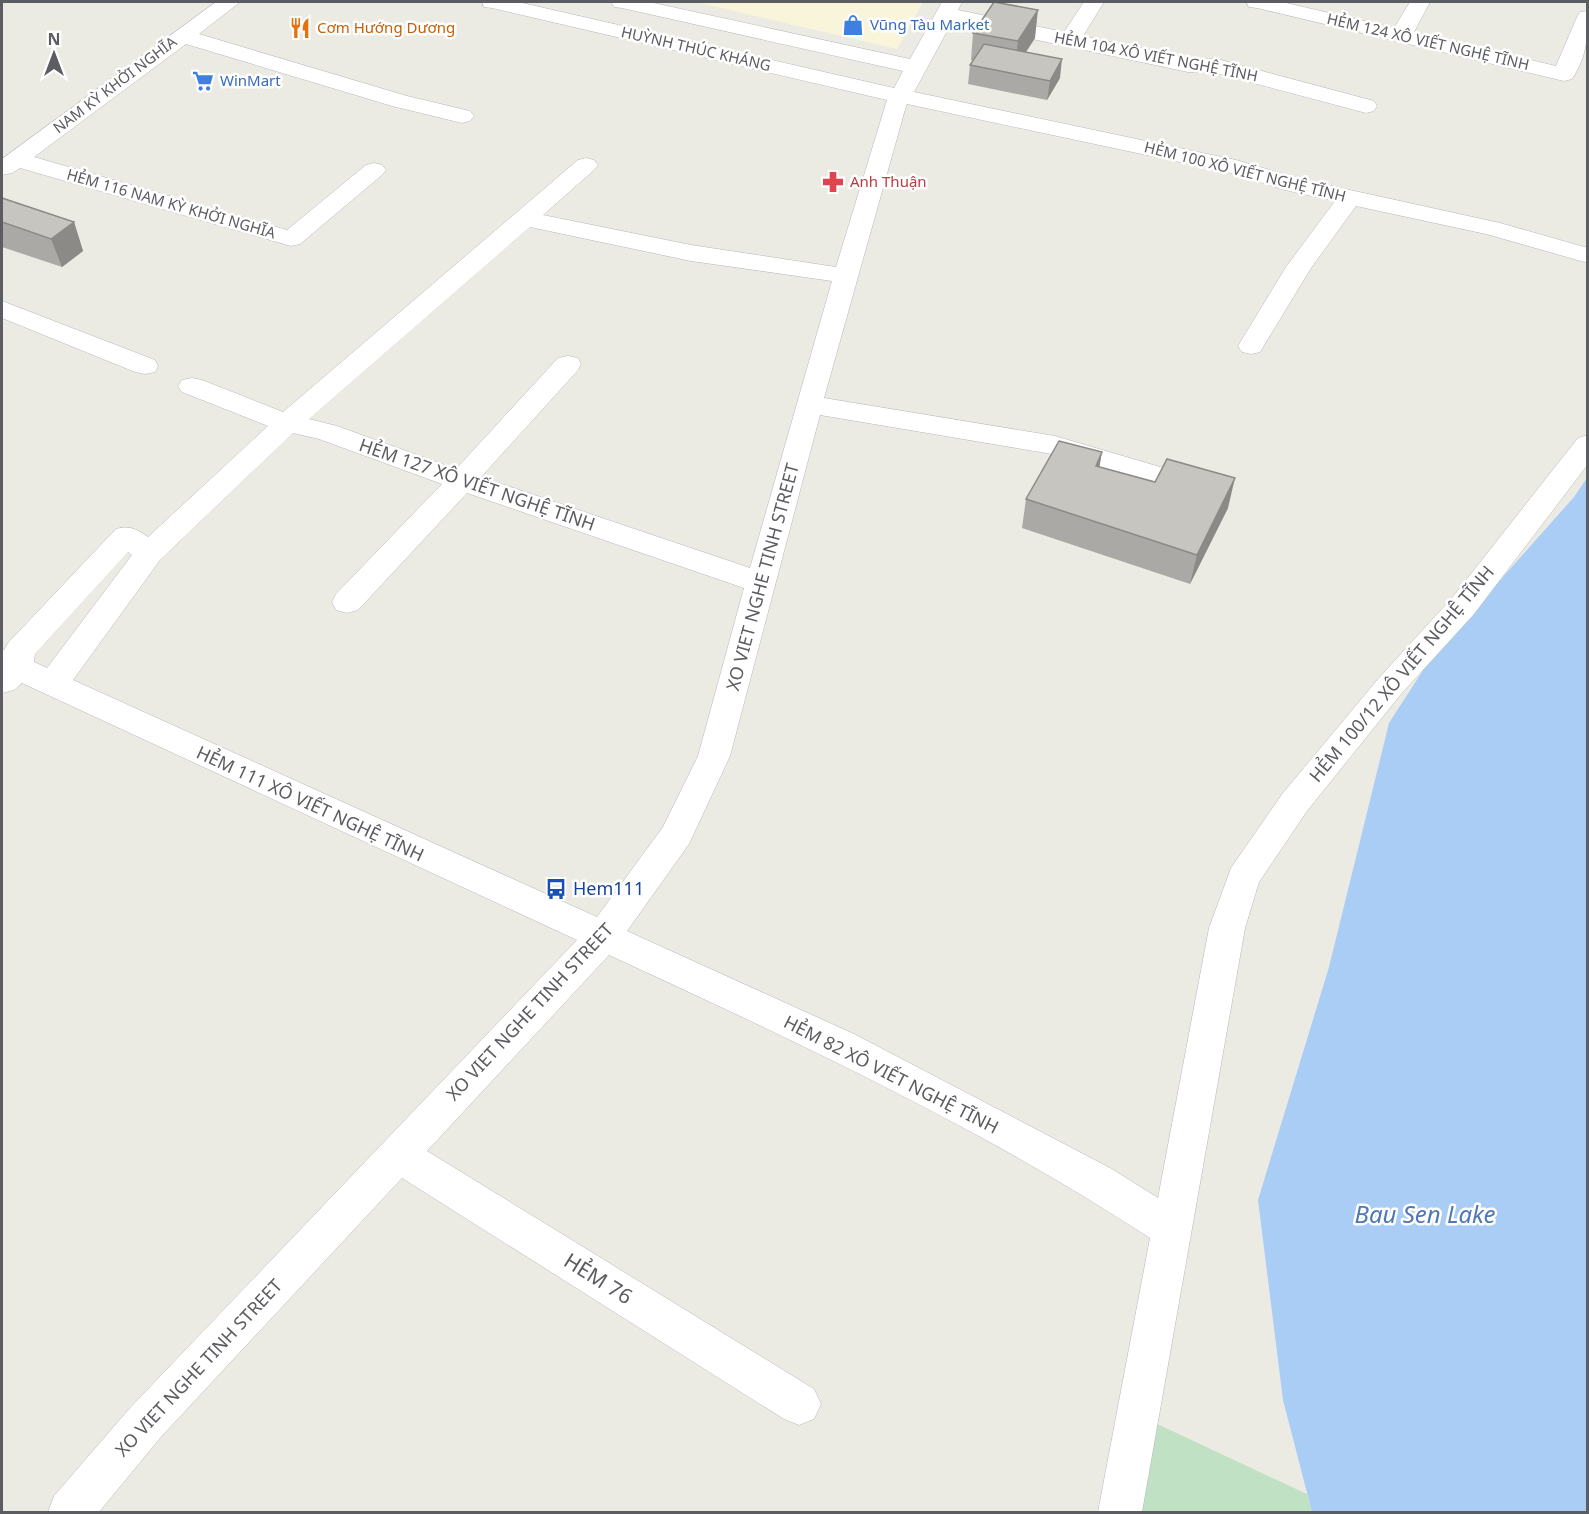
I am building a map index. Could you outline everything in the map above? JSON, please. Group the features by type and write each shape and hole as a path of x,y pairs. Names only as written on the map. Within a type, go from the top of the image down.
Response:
{"street":[{"name":"NAM KỲ KHỞI NGHĨA","path":"9,164 229,2"},
{"name":"HUỲNH THÚC KHÁNG","path":"492,2 900,96"},
{"name":"HUỲNH THÚC KHÁNG","path":"622,2 916,67"},
{"path":"1070,40 1094,2"},
{"name":"HẺM 124 XÔ VIẾT NGHỆ TĨNH","path":"1257,2 1564,74 1587,17"},
{"path":"1400,37 1420,2"},
{"name":"XO VIET NGHE TINH STREET","path":"70,1512 145,1423 602,938 677,835 714,756 809,404 895,106 948,8"},
{"name":"HẺM 104 XÔ VIẾT NGHỆ TĨNH","path":"948,8 1070,40 1188,65 1218,66 1366,106"},
{"path":"181,36 462,116"},
{"name":"HẺM 100 XÔ VIẾT NGHỆ TĨNH","path":"900,96 1236,166 1294,184 1491,228 1587,256"},
{"name":"HẺM 116 NAM KỲ KHỞI NGHĨA","path":"9,164 291,239 374,170"},
{"path":"51,685 149,553 287,423 586,165"},
{"path":"1251,346 1299,267 1350,197"},
{"path":"524,219 691,253 846,276"},
{"path":"2,309 144,366"},
{"path":"347,602 462,481 568,364"},
{"name":"HẺM 127 XÔ VIẾT NGHỆ TĨNH","path":"192,386 287,423 327,432 462,481 762,582"},
{"path":"809,404 1055,445 1206,491"},
{"name":"HẺM 100/12 XÔ VIẾT NGHỆ TĨNH","path":"1171,1229 1227,927 1243,878 1295,802 1390,686 1463,606 1587,444"},
{"path":"7,671 19,651 126,536 149,553"},
{"name":"HẺM 111 XÔ VIẾT NGHỆ TĨNH","path":"7,671 51,685 602,938"},
{"name":"HẺM 82 XÔ VIẾT NGHỆ TĨNH","path":"602,938 841,1046 1098,1182 1171,1229"},
{"name":"HẺM 76","path":"397,1154 799,1404"},
{"path":"1120,1512 1171,1229"}],"shaded area":[{"name":"Vũng Tàu Market","path":"696,2 923,2 897,49"}],"green space":[{"path":"1155,1423 1307,1494 1312,1512 1139,1512"}],"water":[{"name":"Bau Sen Lake","path":"1587,478 1587,1512 1312,1512 1283,1400 1258,1200 1329,967 1389,723 1431,658 1574,497"}],"building":[{"path":"994,2 1038,10 1018,41 973,33"},
{"path":"984,44 1062,59 1050,81 970,65"},
{"path":"2,198 74,222 51,239 2,222"},
{"path":"1059,441 1102,452 1096,466 1155,482 1167,459 1235,478 1197,555 1026,499"}],"place":[{"name":"Vũng Tàu Market","path":"853,25"},
{"name":"Cơm Hướng Dương","path":"300,28"},
{"name":"WinMart","path":"203,81"},
{"name":"Anh Thuận","path":"833,182"},
{"name":"Hem111","path":"556,889"}]}
